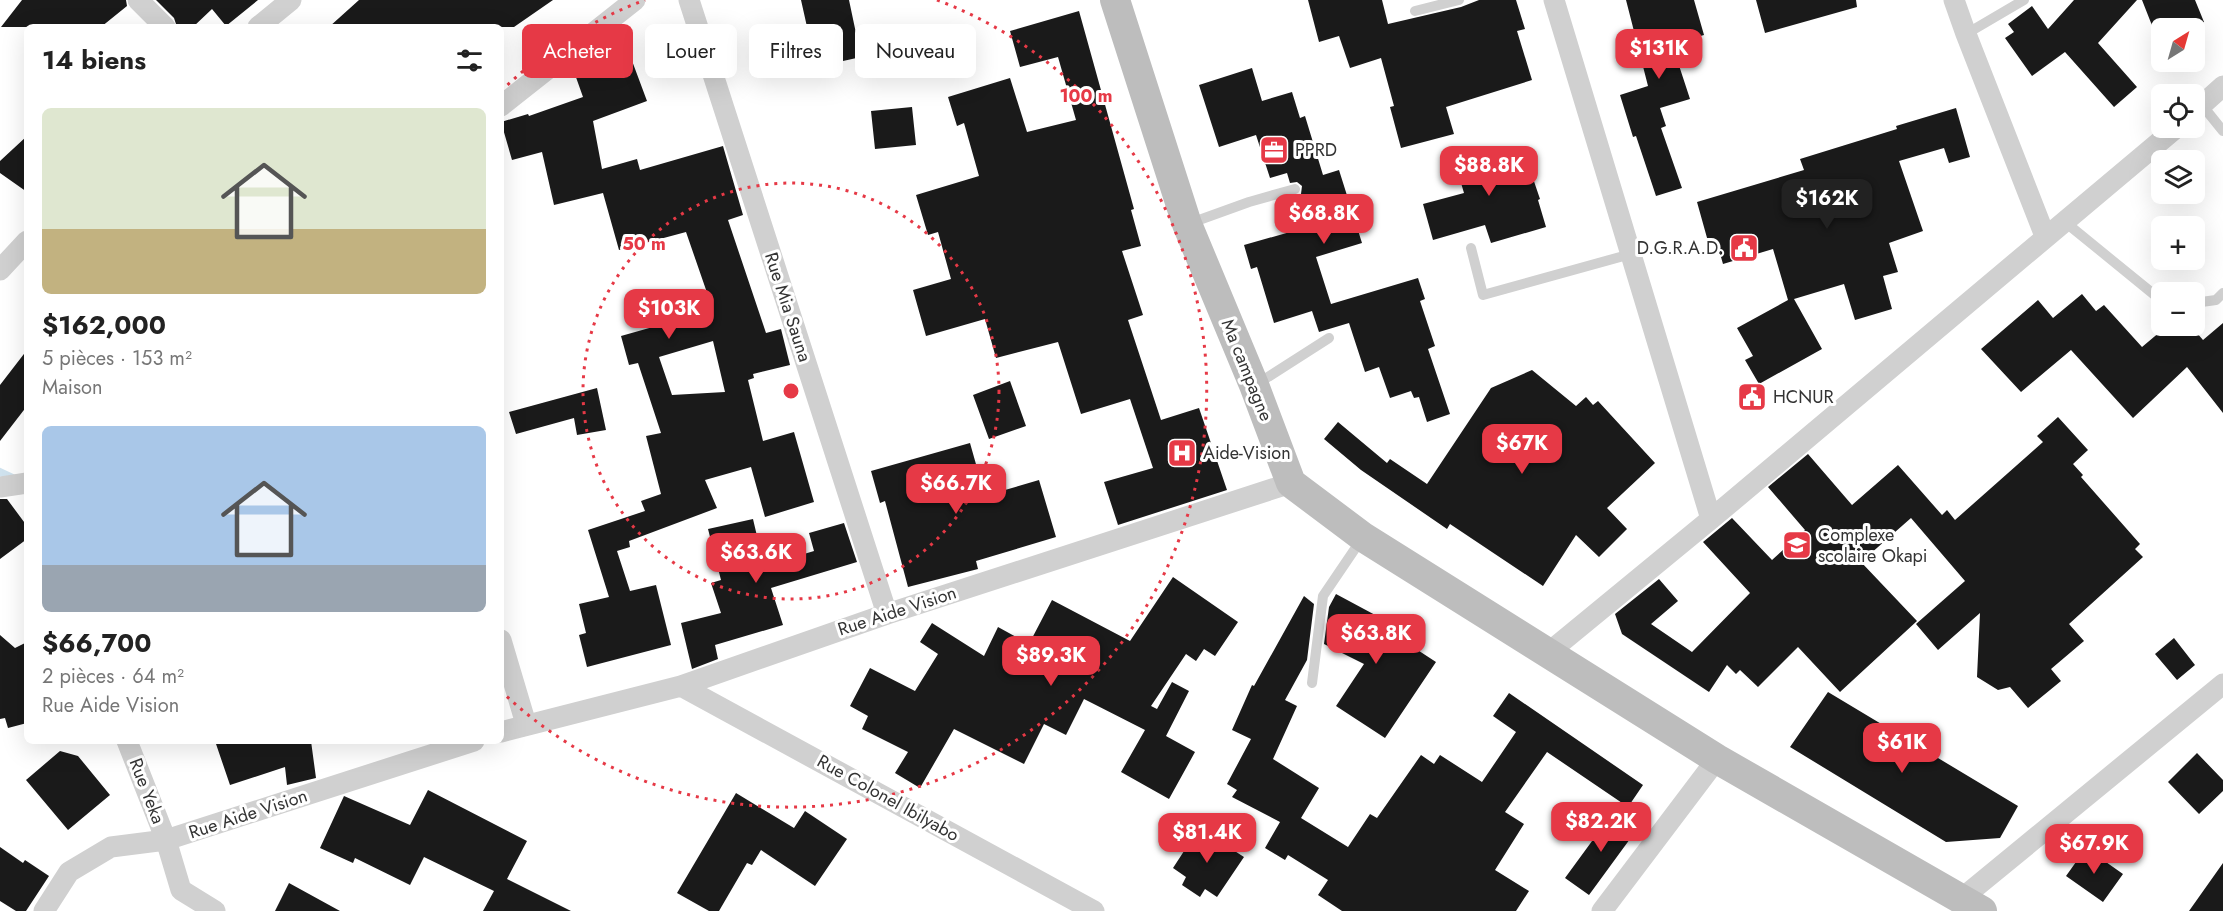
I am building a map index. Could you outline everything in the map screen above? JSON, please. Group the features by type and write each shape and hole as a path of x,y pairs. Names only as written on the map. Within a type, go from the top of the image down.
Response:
{"street":[{"path":"138,0 162,24"},
{"path":"262,24 291,0"},
{"path":"504,104 635,0"},
{"name":"Rue Mia Sauna","path":"689,0 887,614"},
{"name":"Ma campagne","path":"1115,0 1187,224 1254,385 1291,483"},
{"path":"1554,0 1711,519"},
{"path":"1954,0 2045,236"},
{"path":"2205,103 2223,86"},
{"path":"1548,653 2164,138"},
{"path":"0,270 24,244"},
{"path":"1291,483 1363,537 1717,759 1972,905 2223,684"},
{"name":"Rue Aide Vision","path":"504,731 681,686 887,614 1291,483"},
{"path":"0,487 24,484"},
{"path":"504,650 526,724"},
{"name":"Rue Colonel Ibilyabo","path":"681,686 1084,908"},
{"name":"Rue Yeka","path":"128,744 166,840 181,890 215,911"},
{"name":"Rue Aide Vision","path":"44,911 69,872 111,848 166,840 465,744"},
{"path":"1602,911 1717,759"}],"lane":[{"path":"1415,11 1459,0"},
{"path":"1966,34 2024,0"},
{"path":"2205,115 2223,131"},
{"path":"1187,224 1249,202 1295,189"},
{"path":"2064,222 2151,292"},
{"path":"1471,248 1483,295 1631,254"},
{"path":"2205,302 2216,300 2223,292"},
{"path":"1254,385 1329,338"},
{"path":"1312,683 1323,596 1363,537"}],"building":[{"path":"22,0 126,0 127,6 105,24 24,24 24,27 1,27"},
{"path":"156,0 258,0 228,24 224,24 212,9 196,24 176,24 174,18"},
{"path":"359,0 553,0 514,27 504,27 504,24 332,24"},
{"path":"801,0 849,0 855,28 855,58 843,61 843,24 806,24"},
{"path":"1308,0 1382,0 1388,24 1461,7 1479,0 1516,0 1525,29 1517,31 1532,80 1446,107 1454,134 1401,148 1390,107 1394,106 1381,58 1350,68 1339,36 1319,42"},
{"path":"1626,0 1694,0 1704,35 1672,44 1690,99 1660,108 1666,126 1661,128 1682,188 1656,196 1636,136 1633,137 1620,95 1648,86"},
{"path":"1756,0 1856,0 1857,7 1765,33"},
{"path":"2074,0 2137,0 2098,43 2137,87 2114,107 2065,52 2032,76 2005,38 2014,32 2008,24 2032,6 2048,29"},
{"path":"2142,0 2195,0 2202,18 2151,18 2151,23"},
{"path":"1079,11 1134,209 1131,210 1141,246 1122,251 1143,315 1128,320 1161,420 1199,408 1227,490 1118,525 1104,482 1153,468 1130,399 1081,414 1058,342 996,358 985,319 926,336 913,290 951,279 938,232 928,235 916,195 979,176 964,123 957,126 948,97 1010,78 1027,132 1076,120 1058,57 1020,67 1010,31"},
{"path":"633,63 647,101 593,121 602,169 637,159 640,170 723,146 743,215 728,220 766,333 781,329 790,365 753,374 754,378 748,380 763,441 794,432 814,502 765,517 751,467 705,480 717,508 629,541 630,547 617,551 630,591 656,585 671,645 587,667 579,635 586,633 579,604 609,597 588,530 645,511 641,501 661,494 646,436 661,433 638,363 629,365 621,336 713,310 686,232 619,250 603,193 554,205 542,152 512,160 504,132 504,121 528,114 529,116 583,97 576,78 633,78","holes":["713,341 725,392 672,395 659,357"]},
{"path":"1252,68 1262,101 1292,92 1300,118 1305,116 1323,175 1339,170 1362,243 1316,257 1331,304 1418,278 1425,299 1420,301 1435,346 1428,349 1450,414 1427,422 1419,397 1414,398 1411,391 1390,398 1379,367 1365,372 1349,323 1319,332 1312,311 1274,323 1257,267 1251,269 1244,245 1304,228 1295,197 1301,194 1302,186 1297,182 1290,183 1287,173 1270,178 1256,135 1219,147 1199,85"},
{"path":"912,107 916,145 875,149 871,111"},
{"path":"1956,108 1970,157 1949,163 1944,148 1899,161 1923,231 1889,243 1898,272 1883,276 1892,309 1855,320 1844,284 1794,299 1822,349 1759,384 1745,360 1753,356 1737,328 1788,300 1773,249 1723,264 1717,243 1709,245 1697,202 1804,170 1800,159"},
{"path":"24,139 24,190 0,173 0,161"},
{"path":"1485,146 1488,157 1522,146 1540,199 1538,200 1546,227 1491,243 1485,225 1433,240 1423,204 1464,193 1453,156"},
{"path":"2082,294 2096,311 2104,305 2142,347 2155,336 2200,336 2203,340 2223,323 2223,413 2187,367 2133,418 2071,350 2021,392 1981,349 2038,300 2053,318"},
{"path":"24,354 24,410 0,441 0,385"},
{"path":"1532,370 1576,406 1586,397 1593,405 1598,401 1655,463 1607,508 1627,529 1599,557 1576,535 1543,586 1450,524 1447,529 1361,470 1324,439 1338,422 1387,463 1390,459 1427,484 1491,388"},
{"path":"1010,381 1026,426 989,439 973,395"},
{"path":"597,388 606,430 577,435 574,418 516,434 509,412"},
{"path":"2058,417 2088,450 2073,464 2083,475 2081,477 2140,544 2135,549 2143,557 2069,624 2084,641 2051,669 2061,681 2028,708 2010,687 1998,690 1977,677 1980,613 1938,650 1916,624 1965,581 1911,518 1861,562 1917,621 1840,692 1798,647 1758,687 1740,670 1736,674 1727,665 1709,692 1622,634 1615,614 1659,579 1678,601 1651,624 1692,652 1750,593 1703,542 1732,518 1772,560 1805,530 1768,487 1808,454 1852,505 1898,465 1942,515 1947,510 1955,520 2043,442 2037,436"},
{"path":"970,443 983,489 1003,483 1005,490 1039,480 1056,537 976,561 978,569 908,587 885,501 880,503 871,471"},
{"path":"0,499 7,499 24,522 24,541 0,559"},
{"path":"753,519 764,566 814,551 809,533 844,523 857,562 771,588 783,625 715,645 718,659 692,669 681,623 721,613 711,583 721,580 708,529"},
{"path":"1173,577 1238,622 1215,656 1204,649 1196,661 1186,654 1151,706 1157,709 1172,682 1189,691 1166,736 1195,752 1169,799 1121,772 1145,730 1084,699 1066,735 1044,724 1024,764 954,729 920,788 895,773 908,752 862,729 868,716 850,706 870,668 915,691 938,654 920,642 932,623 984,656 998,627 1029,644 1052,600 1130,641"},
{"path":"1336,594 1418,638 1413,647 1436,662 1385,738 1336,706 1364,664 1324,644 1329,607"},
{"path":"1304,596 1314,604 1307,660 1285,700 1297,706 1273,759 1319,788 1301,818 1348,847 1370,814 1377,818 1421,755 1434,764 1440,755 1482,782 1516,732 1493,716 1509,693 1643,785 1628,807 1547,752 1505,812 1524,824 1495,870 1529,891 1516,911 1342,911 1318,895 1328,880 1288,855 1285,860 1265,848 1280,822 1232,797 1237,790 1227,784 1251,739 1232,730 1252,685 1254,686"},
{"path":"0,635 15,648 24,644 24,724 8,728 5,718 0,719"},
{"path":"2174,638 2195,665 2177,680 2155,654"},
{"path":"1828,692 2018,806 2000,838 1946,842 1790,747"},
{"path":"216,744 311,744 316,778 287,785 285,767 230,785"},
{"path":"60,751 78,756 110,795 68,830 26,780"},
{"path":"2197,753 2223,780 2223,791 2199,814 2168,782"},
{"path":"428,790 527,841 507,879 571,911 483,911 494,891 424,857 410,885 355,858 353,863 320,848 344,796 410,825"},
{"path":"736,793 794,828 805,811 847,839 815,886 761,850 752,865 747,863 719,911 709,911 677,893"},
{"path":"1614,811 1638,828 1589,895 1565,878"},
{"path":"1199,828 1244,857 1217,897 1205,889 1200,897 1182,885 1186,877 1173,868"},
{"path":"0,847 23,863 25,860 49,876 26,911 16,911 0,901"},
{"path":"2086,848 2123,874 2103,902 2066,876"},
{"path":"2223,863 2223,911 2189,911"},
{"path":"289,883 340,911 275,911"}],"waterway":[{"path":"0,472 15,479"}],"place":[{"name":"PPRD","path":"1274,150"},
{"name":"D.G.R.A.D.","path":"1744,248"},
{"name":"HCNUR","path":"1752,397"},
{"name":"Aide-Vision","path":"1182,453"},
{"name":"Complexe scolaire Okapi","path":"1797,545"}]}
